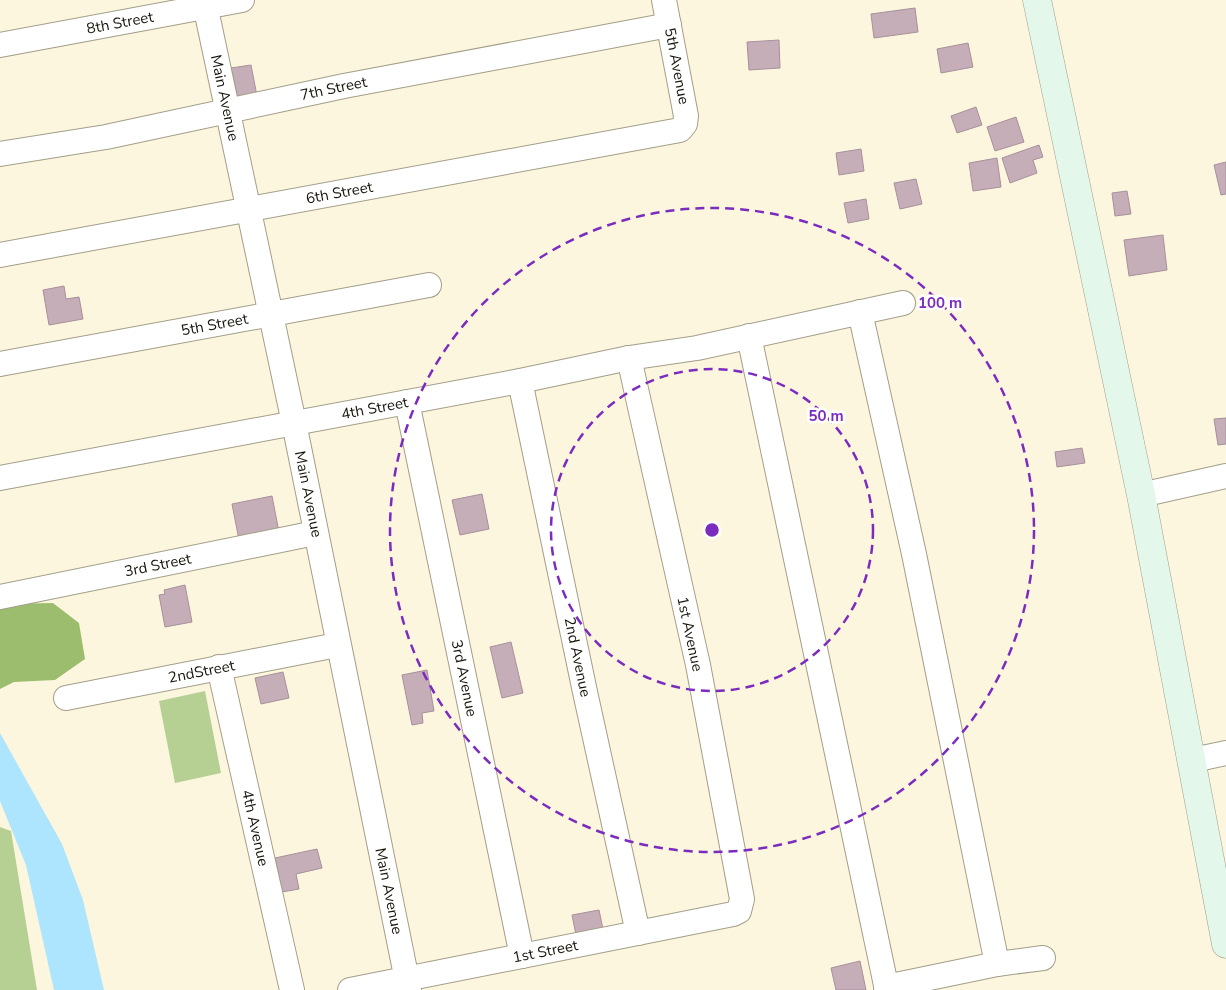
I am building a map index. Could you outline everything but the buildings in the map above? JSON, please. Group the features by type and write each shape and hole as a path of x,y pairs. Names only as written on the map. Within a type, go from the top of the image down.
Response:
{"main road":[{"path":"1036,0 1141,495 1193,760 1226,944"}],"street":[{"name":"8th Street","path":"0,46 205,4 242,0"},
{"name":"5th Avenue","path":"664,0 686,116 686,124 680,130"},
{"name":"Main Avenue","path":"205,4 294,423 337,644 408,984"},
{"name":"7th Street","path":"0,154 106,137 227,110 669,25"},
{"name":"6th Street","path":"0,256 680,130"},
{"name":"5th Street","path":"0,364 429,285"},
{"name":"4th Street","path":"0,478 520,381 629,358 697,348 903,304"},
{"path":"860,312 914,554 997,964"},
{"path":"749,336 886,988 997,964 1043,958"},
{"name":"1st Avenue","path":"629,358 698,665 742,899 739,911"},
{"name":"2nd Avenue","path":"520,381 638,933"},
{"name":"3rd Avenue","path":"407,402 522,956"},
{"path":"1141,495 1226,476"},
{"name":"3rd Street","path":"0,597 315,534"},
{"name":"2ndStreet","path":"66,698 337,644"},
{"name":"4th Avenue","path":"220,667 292,990"},
{"path":"1193,760 1226,753"},
{"name":"1st Street","path":"350,990 408,984 522,956 733,914 739,911"}],"green space":[{"path":"0,602 3,604 53,603 79,623 85,659 55,680 14,682 0,689"},
{"path":"205,691 221,773 175,783 159,701"},
{"path":"0,827 11,831 37,990 0,990"}],"water":[{"path":"0,733 62,844 83,900 104,990 54,990 26,865 0,801"}]}
